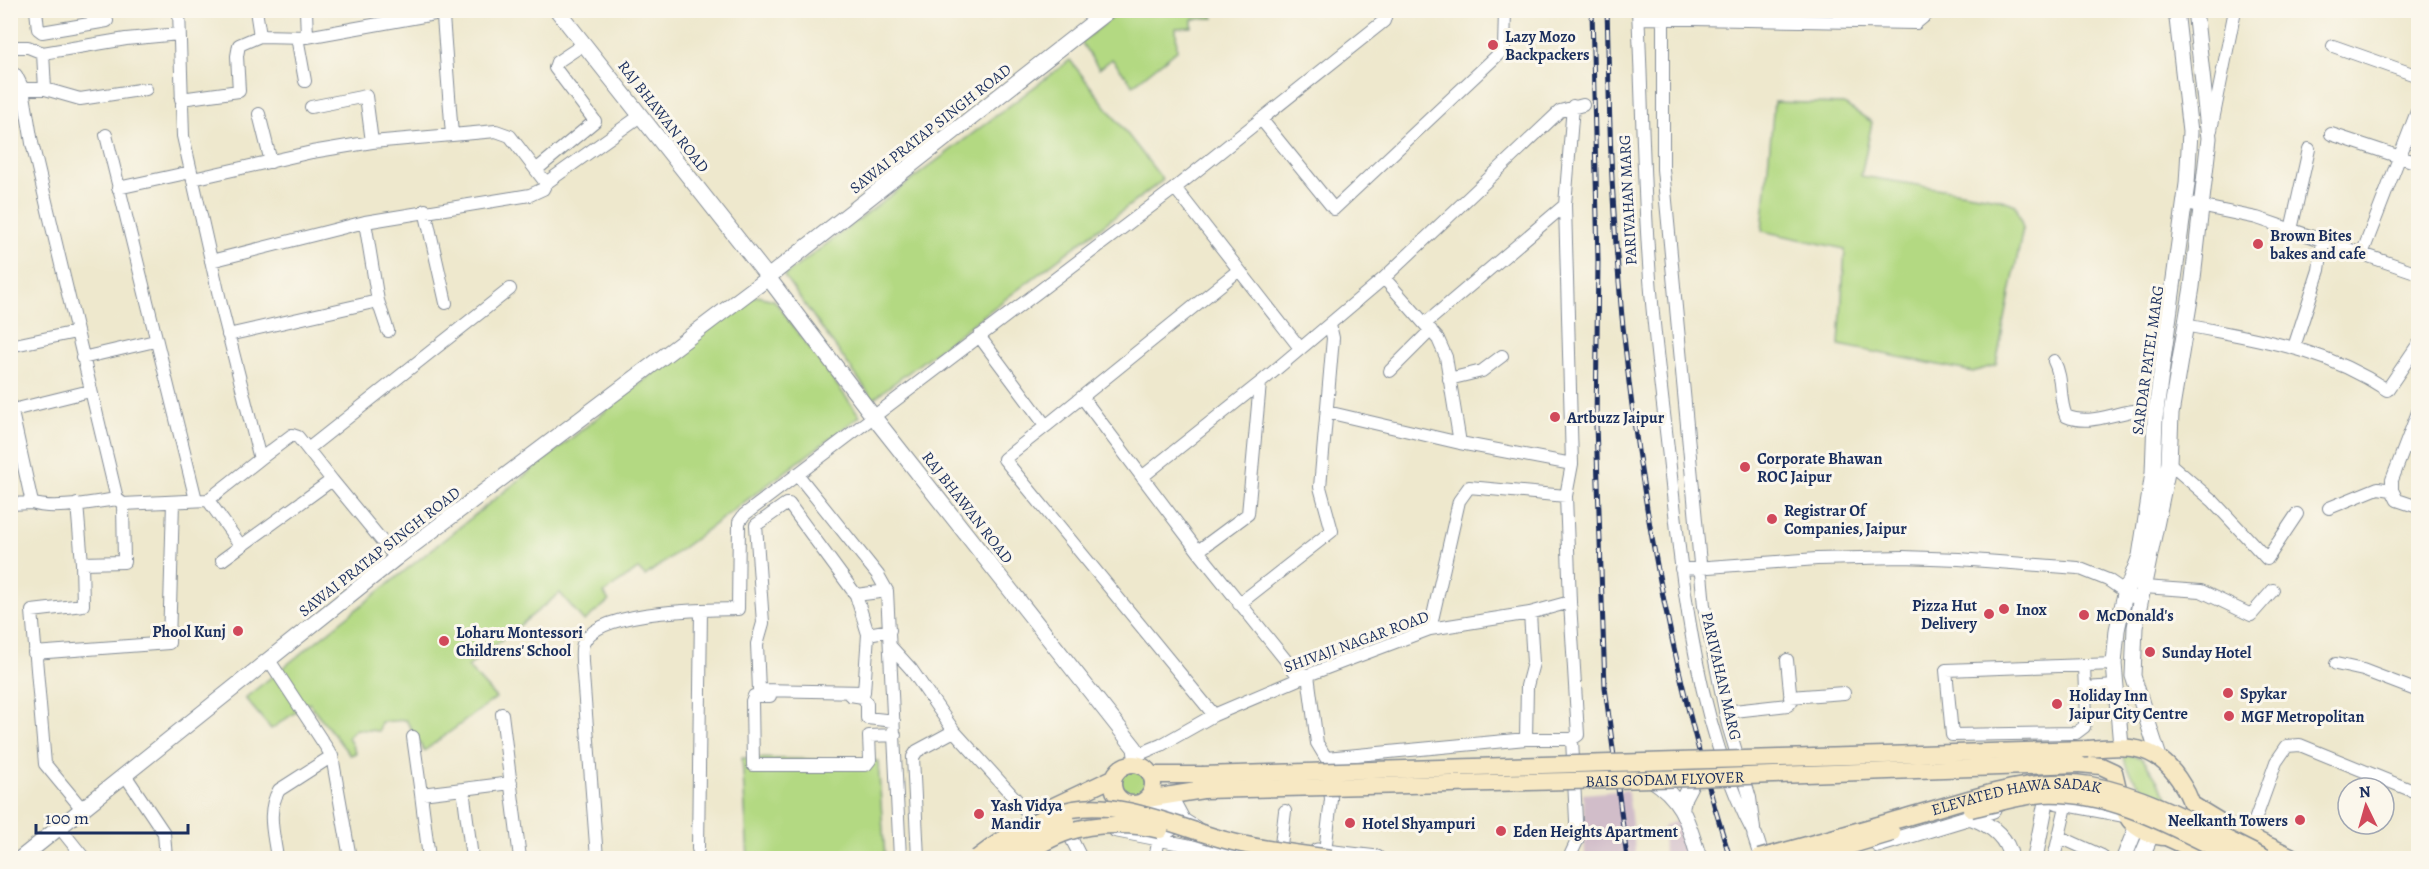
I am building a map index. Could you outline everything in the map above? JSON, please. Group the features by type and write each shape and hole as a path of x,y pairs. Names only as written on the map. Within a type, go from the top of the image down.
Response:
{"main road":[{"path":"2121,746 2114,772 2144,829 2212,858"},
{"name":"BAIS GODAM FLYOVER","path":"1140,804 1202,783 2121,746 2132,746 2159,757"},
{"path":"2144,829 2177,836 2192,817 2192,804 2174,772 2159,757"},
{"path":"970,858 1031,816 1113,778 1120,768 1137,759 1151,775 1153,788 1112,831 1071,838 1033,858"},
{"name":"BAIS GODAM FLYOVER","path":"1151,775 1202,783 1651,779 2079,764 2101,766 2114,772"},
{"path":"1113,778 1117,797 1128,804 1140,804"},
{"name":"ELEVATED HAWA SADAK","path":"1761,858 1996,792 2044,784 2088,785 2130,796 2173,811 2265,858"},
{"name":"ELEVATED HAWA SADAK","path":"1807,858 1954,813 2043,794 2087,798 2116,804 2235,858"},
{"path":"2192,804 2248,837 2295,858"},
{"path":"976,858 1036,819 1075,808 1102,808 1149,816 1237,844 1328,855"},
{"path":"999,858 1040,831 1066,821 1099,817 1153,833"},
{"path":"1019,858 1043,843 1070,831 1104,827 1153,833 1234,849 1282,852"}],"street":[{"path":"36,10 38,29 42,32 107,21"},
{"path":"179,10 183,136 228,335 260,459"},
{"path":"255,10 260,36"},
{"path":"305,81 302,37 306,10"},
{"path":"375,10 378,24"},
{"name":"RAJ BHAWAN ROAD","path":"557,10 768,276 873,416 1135,748 1137,759"},
{"name":"SAWAI PRATAP SINGH ROAD","path":"21,858 396,558 768,276 1108,10"},
{"path":"597,858 582,645 598,629 648,612 738,609 739,522 797,474 1175,188 1384,21 1387,10"},
{"path":"1261,119 1334,209 1504,49 1505,10"},
{"path":"1638,14 1800,15 1916,23 1932,10"},
{"name":"SARDAR PATEL MARG","path":"2121,746 2114,664 2125,594 2140,556 2153,472 2156,411 2185,203 2190,132 2176,10"},
{"path":"2195,10 2209,138"},
{"path":"2159,757 2133,676 2135,627 2169,463 2171,414 2203,207 2209,138 2235,10"},
{"path":"181,99 239,91 237,56 239,45 260,36 302,37 440,13 443,17 452,135"},
{"name":"PARIVAHAN MARG","path":"1638,14 1649,267 1681,569 1708,708 1737,802 1755,836"},
{"name":"PARIVAHAN MARG","path":"1663,15 1663,169 1704,606 1725,712 1750,798 1755,836"},
{"path":"10,47 28,47 43,53 126,39 179,34"},
{"path":"536,170 595,121 555,68 557,62 584,44"},
{"path":"2333,46 2418,76"},
{"path":"43,53 45,90"},
{"path":"10,74 16,75 23,88 32,143 82,358 120,502 124,562 82,564"},
{"path":"23,88 45,90 80,99 146,89"},
{"path":"311,107 366,96 372,142"},
{"path":"1142,477 1260,383 1384,278 1560,111 1578,105 1565,205 1572,464 1566,496 1578,735 1572,739 1526,739 1326,758"},
{"path":"2362,255 2402,157 2418,109"},
{"path":"260,114 271,162"},
{"path":"211,261 365,222 425,210 530,195 543,189 546,183 640,116"},
{"path":"118,188 372,142 496,131 510,136 546,183"},
{"path":"2331,134 2418,163"},
{"path":"106,135 155,341 202,500 241,546"},
{"path":"2291,230 2309,149"},
{"path":"1175,188 1300,348"},
{"path":"2185,203 2256,218 2418,273"},
{"path":"1390,370 1429,327 1565,205"},
{"path":"425,210 446,303"},
{"path":"365,222 378,301 388,331"},
{"path":"2294,347 2319,270 2323,241"},
{"path":"1214,715 1004,459 1239,270"},
{"path":"1384,278 1429,327 1446,357 1460,443"},
{"path":"308,449 510,290"},
{"path":"228,335 378,301"},
{"path":"1239,604 1332,531 1332,524 1321,498 1320,487 1333,338 1330,325"},
{"path":"2185,326 2294,347 2358,370 2388,390 2417,346"},
{"path":"10,346 76,332"},
{"path":"979,336 1046,426"},
{"path":"82,358 155,341"},
{"path":"1449,379 1482,370 1502,356"},
{"path":"2054,361 2060,373 2066,416 2073,419 2092,420 2127,412 2156,411"},
{"path":"1198,551 1248,514 1260,383"},
{"path":"32,503 12,407 90,391"},
{"path":"1082,397 1239,604 1296,673 1308,675 1317,743 1326,758 1330,800 1328,855"},
{"path":"1328,412 1460,443 1572,464"},
{"path":"2418,412 2392,480 2392,490 2397,500 2418,507"},
{"path":"10,504 202,500 292,435 298,436 396,558"},
{"path":"2169,463 2213,501 2266,559 2297,514"},
{"path":"797,474 878,575 887,591 900,858"},
{"path":"222,560 332,480"},
{"path":"1430,629 1459,501 1468,487 1566,496"},
{"path":"2329,508 2379,488 2392,490"},
{"path":"34,652 169,643 173,502"},
{"path":"77,504 83,605 32,612 45,764 83,810"},
{"path":"789,504 856,595 868,634 864,692 759,690 757,644 763,623 756,525 789,504"},
{"path":"1681,569 1816,559 1903,557 2078,568 2108,580 2125,594 2201,591 2251,615 2273,590"},
{"path":"856,595 887,591"},
{"name":"SHIVAJI NAGAR ROAD","path":"1137,759 1214,715 1308,675 1430,629 1530,613 1570,602"},
{"path":"698,849 701,610"},
{"path":"1526,739 1527,686 1533,663 1530,613"},
{"path":"868,634 890,630"},
{"path":"891,647 954,731 1031,816"},
{"path":"269,660 332,756 350,858"},
{"path":"1725,712 1788,705 1790,697 1787,660"},
{"path":"2084,665 2084,728 2076,733 1952,735 1946,670 2084,665 2114,664"},
{"path":"2336,664 2364,670 2418,691"},
{"path":"2085,687 2116,686"},
{"path":"1790,697 1844,693"},
{"path":"894,721 867,718 867,704 863,698 853,695 754,696 751,705 752,762 757,766 866,765 870,760 869,736 895,735"},
{"path":"502,714 520,858"},
{"path":"918,858 913,757 917,751 954,731"},
{"path":"413,737 429,858"},
{"path":"1569,858 1577,841 1572,739"},
{"path":"2248,837 2276,762 2287,746 2300,745 2418,793"},
{"path":"277,858 270,812 274,799 279,790 332,756"},
{"path":"125,776 164,833 166,858"},
{"path":"1682,807 1688,787 1694,778"},
{"path":"1651,779 1665,787 1682,807 1700,858"},
{"path":"421,794 511,783"},
{"path":"463,789 472,858"},
{"path":"1169,795 1180,816"},
{"path":"1830,858 1972,818 1998,808 2046,802 2067,802 2144,829"},
{"path":"1972,818 1994,829 2011,856 2036,857 2046,802"},
{"path":"2054,858 2067,802"},
{"path":"1140,804 1180,816 1195,828 1253,841 1282,852 1377,858"},
{"path":"1282,852 1286,811"},
{"path":"1153,833 1180,816"},
{"path":"60,828 84,858"},
{"path":"2124,858 2144,829"},
{"path":"2141,858 2144,829"},
{"path":"1112,831 1153,833 1253,858 1253,841"},
{"path":"1153,833 1155,858"},
{"path":"1755,836 1761,858"},
{"path":"2060,837 2102,856"},
{"path":"1071,838 1081,858"}],"shaded area":[{"path":"1628,790 1636,858 1585,858 1583,794"},
{"path":"1675,821 1682,826 1693,858 1664,858 1663,827"}],"green space":[{"path":"1121,11 1210,11 1214,18 1192,19 1192,27 1176,28 1177,50 1133,85 1112,59 1099,69 1081,42"},
{"path":"1070,60 1163,180 873,399 784,276"},
{"path":"1774,102 1844,104 1872,122 1861,176 1998,198 2016,205 2023,228 1996,365 1973,372 1839,345 1845,249 1762,231"},
{"path":"757,296 774,300 860,416 645,576 638,569 604,593 609,601 584,621 560,593 468,667 496,698 424,751 406,720 381,722 379,731 356,729 348,737 356,753 350,755 309,703 271,729 245,698 745,300"},
{"path":"2127,754 2141,758 2146,763 2176,810 2151,795 2136,781 2126,765 2124,756"},
{"path":"742,758 878,761 885,858 748,858"},
{"path":"1132,770 1138,771 1146,779 1146,791 1138,799 1132,800 1126,799 1118,791 1117,785 1118,779 1126,771"}],"railway":[{"path":"1592,10 1598,260 1596,424 1605,687 1627,858"},
{"path":"1607,10 1613,196 1627,364 1638,447 1651,531 1685,696 1730,858"}],"place":[{"name":"Lazy Mozo Backpackers","path":"1493,45"},
{"name":"Brown Bites bakes and cafe","path":"2258,244"},
{"name":"Artbuzz Jaipur","path":"1555,417"},
{"name":"Corporate Bhawan ROC Jaipur","path":"1745,467"},
{"name":"Registrar Of Companies, Jaipur","path":"1772,519"},
{"name":"Inox","path":"2004,609"},
{"name":"Pizza Hut Delivery","path":"1989,614"},
{"name":"McDonald's","path":"2084,615"},
{"name":"Phool Kunj","path":"238,631"},
{"name":"Loharu Montessori Childrens' School","path":"444,641"},
{"name":"Sunday Hotel","path":"2150,652"},
{"name":"Spykar","path":"2228,693"},
{"name":"Holiday Inn Jaipur City Centre","path":"2057,704"},
{"name":"MGF Metropolitan","path":"2229,716"},
{"name":"Yash Vidya Mandir","path":"979,814"},
{"name":"Neelkanth Towers","path":"2300,820"},
{"name":"Hotel Shyampuri","path":"1350,823"},
{"name":"Eden Heights Apartment","path":"1501,831"}]}
